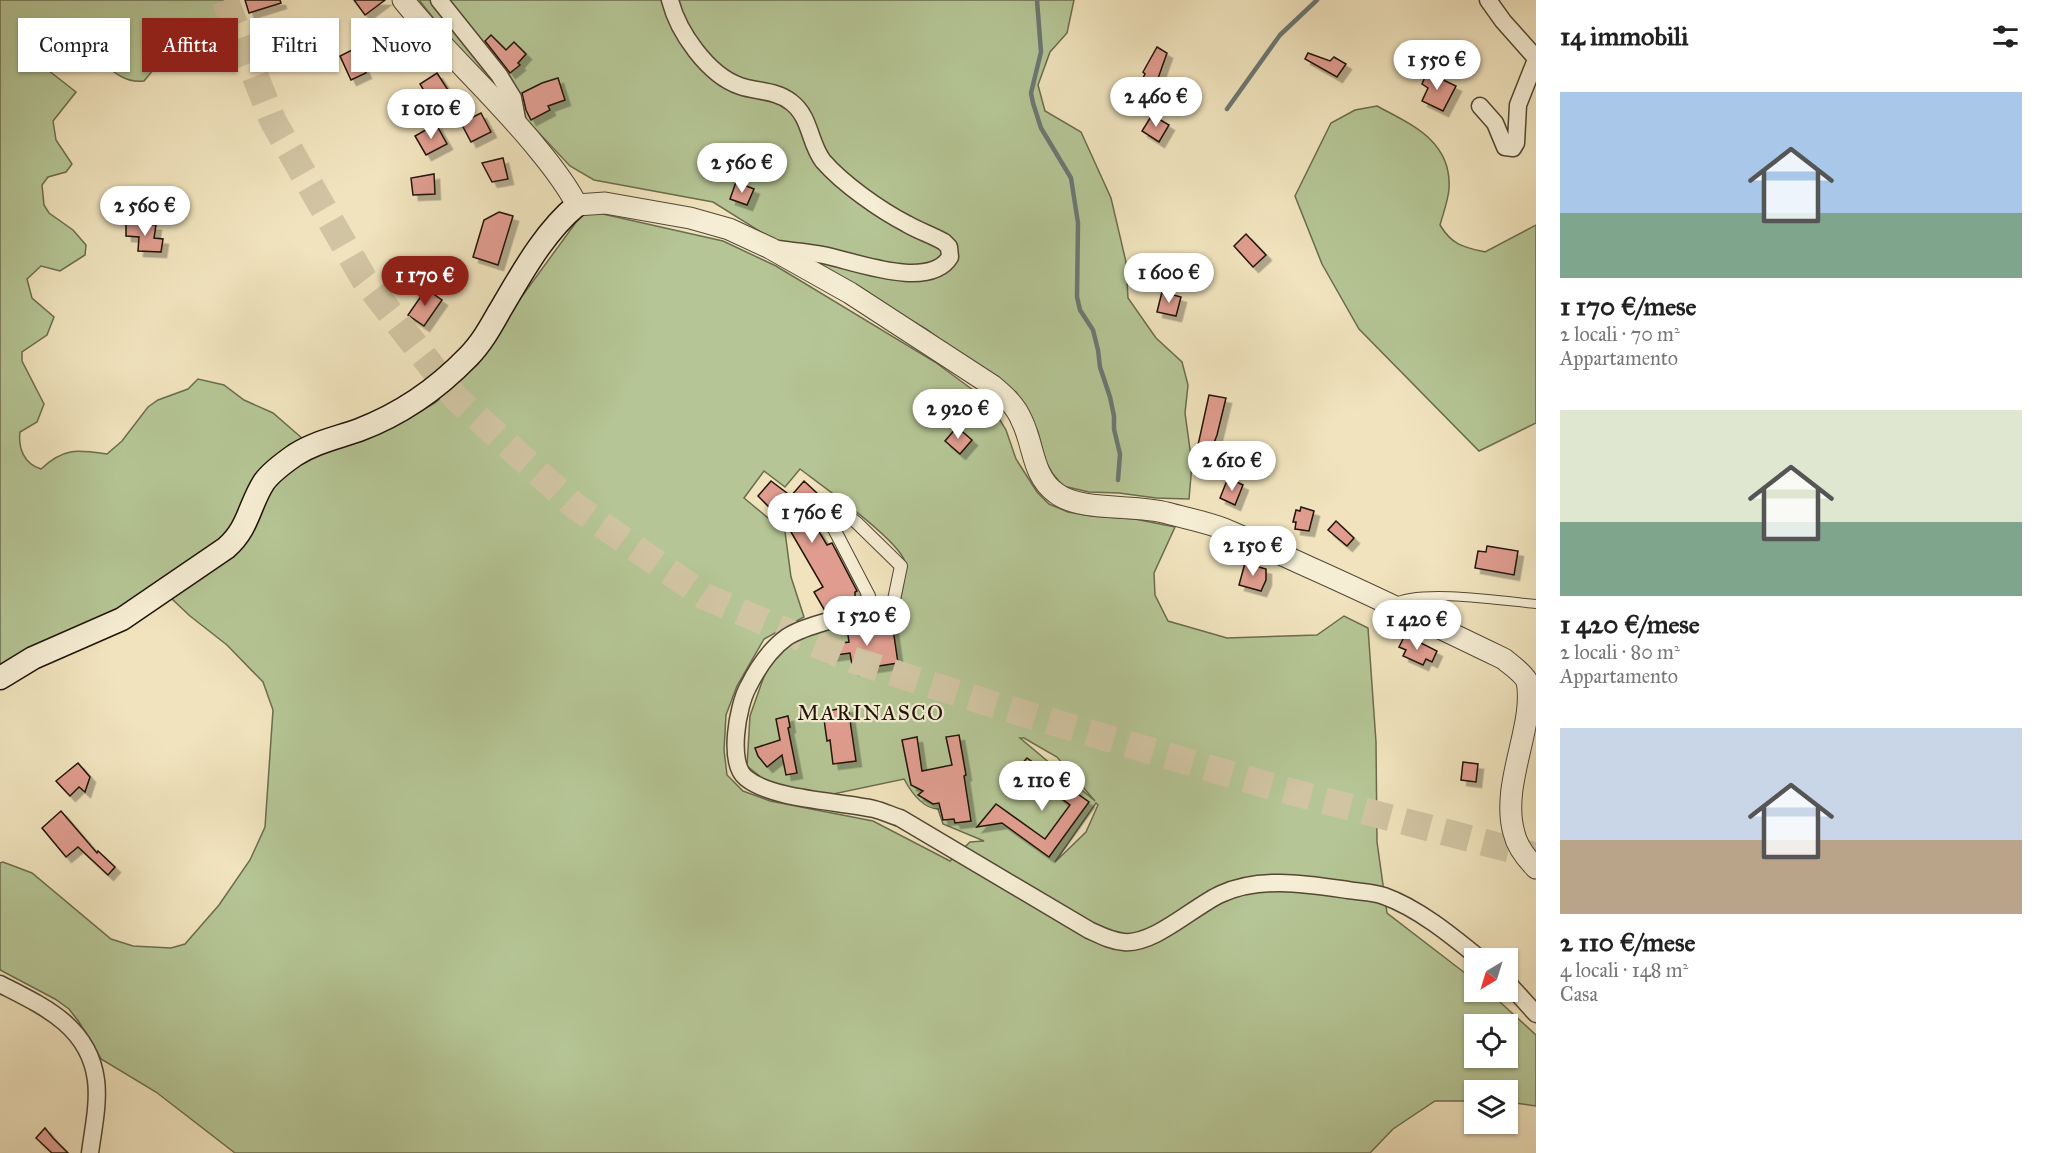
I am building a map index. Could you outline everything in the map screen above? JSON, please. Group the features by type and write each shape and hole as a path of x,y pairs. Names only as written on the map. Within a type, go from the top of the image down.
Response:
{"main road":[{"path":"0,678 33,658 122,619 226,548 239,535 270,474 297,454 315,444 356,431 403,410 446,378 471,355 486,335 545,239 563,217 577,205"}],"street":[{"path":"403,0 428,30 518,124 561,178 577,205 605,203 690,218 729,229 770,248 850,293 993,386 1013,405 1023,421 1035,464 1043,480 1060,496 1084,504 1146,508 1222,528 1504,659 1521,673 1532,689 1536,713 1515,789 1511,818 1518,843 1536,868"},
{"path":"439,0 499,75 513,98 518,124"},
{"path":"670,0 680,26 708,66 724,78 739,85 773,92 791,102 807,121 814,148 824,162 856,190 906,224 944,242 949,247 950,254 946,263 930,272 891,272 823,255 770,248"},
{"path":"1480,106 1495,123 1505,147 1513,148 1516,143 1518,105 1535,57 1488,0"},
{"path":"852,616 870,596 833,527 816,520 822,505 829,501 857,523 901,567 891,614 852,616 789,636 773,649 747,689 739,713 735,746 738,767 747,779 764,788 782,793 874,809 900,818 1108,939 1125,942 1145,938 1221,894 1243,887 1303,883 1383,896 1422,915 1466,948"},
{"path":"0,984 60,1018 84,1044 96,1079 90,1153"},
{"path":"1518,994 1536,1014"}],"lane":[{"path":"1392,605 1400,599 1414,597 1465,597 1536,604"}],"green space":[{"path":"0,0 224,0 222,18 142,18 142,72 151,72 144,81 132,80 114,72 130,72 130,18 18,18 18,72 51,72 76,92 53,121 56,140 72,164 66,172 48,177 42,185 44,205 49,213 73,230 86,245 85,255 60,271 41,266 27,279 32,298 54,317 47,335 22,352 22,361 44,404 37,422 20,432 20,444 26,459 41,469 57,457 72,452 107,454 122,441 148,407 158,400 188,389 198,379 224,385 244,400 273,413 303,439 223,538 129,603 0,667"},
{"path":"419,0 1074,0 1067,33 1050,52 1038,85 1045,111 1081,132 1111,198 1126,262 1128,298 1156,338 1182,362 1188,385 1185,413 1192,464 1189,499 1089,492 1063,486 1045,460 1038,432 1016,392 990,377 926,329 806,260 713,202 594,180 570,166 452,40 452,18 433,18"},
{"path":"1377,106 1416,128 1437,147 1444,158 1449,189 1440,225 1454,241 1464,247 1485,252 1536,225 1536,423 1479,451 1359,329 1322,264 1295,196 1331,123 1355,110"},
{"path":"585,210 723,241 776,266 935,362 973,390 994,410 1006,430 1016,459 1037,492 1049,504 1068,512 1135,519 1175,527 1154,573 1155,595 1168,621 1227,638 1317,635 1344,616 1368,628 1376,742 1377,842 1387,913 1464,972 1464,1002 1500,1002 1513,1014 1464,1014 1464,1068 1518,1068 1518,1019 1536,1035 1536,1106 1518,1103 1518,1080 1464,1080 1464,1101 1435,1101 1393,1129 1370,1153 235,1153 156,1092 101,1059 69,1009 55,999 0,970 0,863 3,862 32,873 111,939 133,946 171,948 185,944 219,905 250,860 265,827 273,710 263,682 227,645 171,598 237,552 255,528 271,490 277,482 312,455 393,427 435,403 478,364 520,299","holes":["800,469 889,540 900,552 905,562 904,581 897,617 788,632 768,665 750,716 747,766 772,786 799,789 805,800 904,779 922,802 938,809 943,824 984,841 970,842 950,861 873,821 770,801 743,791 727,775 724,750 726,715 737,686 764,639 804,617 791,577 785,532 744,498 764,471 785,487","1020,738 1024,738 1057,757 1095,801","1096,803 1098,805 1086,832 1055,862"]}],"building":[{"path":"245,0 280,0 281,3 249,13"},
{"path":"354,0 385,0 365,15"},
{"path":"491,35 506,50 514,42 526,54 518,63 520,65 510,73 485,41"},
{"path":"1157,47 1167,53 1156,84 1143,78 1145,74 1143,72"},
{"path":"351,50 351,72 366,73 351,80 340,56"},
{"path":"1308,53 1330,61 1334,57 1346,64 1337,77 1305,59"},
{"path":"1427,72 1456,86 1443,111 1422,101 1428,88 1422,84"},
{"path":"437,73 450,93 432,104 420,84"},
{"path":"558,78 565,100 548,106 550,110 531,120 522,93"},
{"path":"481,113 491,132 471,142 461,123"},
{"path":"1152,115 1169,125 1159,142 1142,131"},
{"path":"436,124 447,144 426,155 415,136"},
{"path":"503,158 508,179 492,182 482,163"},
{"path":"434,174 435,194 413,195 411,178"},
{"path":"736,182 754,189 747,205 730,199"},
{"path":"499,212 513,216 498,265 473,257 484,220"},
{"path":"126,223 156,225 154,238 163,239 161,252 138,251 139,237 126,236"},
{"path":"1246,234 1266,255 1253,267 1234,246"},
{"path":"426,289 442,300 424,326 408,315"},
{"path":"1162,292 1181,297 1176,316 1157,312"},
{"path":"1209,395 1226,398 1211,451 1198,445"},
{"path":"957,427 972,440 960,454 945,441"},
{"path":"1228,478 1243,485 1235,505 1220,498"},
{"path":"771,481 791,496 804,481 818,494 805,508 809,515 808,522 818,530 827,545 832,543 857,591 851,604 845,605 841,602 825,611 814,592 823,587 787,525 758,496"},
{"path":"1301,507 1314,511 1309,531 1295,529 1296,522 1293,522 1296,510 1300,511"},
{"path":"1336,521 1354,538 1347,546 1328,530"},
{"path":"1487,546 1518,551 1514,575 1475,568 1478,551 1486,552"},
{"path":"1245,563 1266,569 1266,580 1261,591 1239,585"},
{"path":"892,622 898,663 853,670 850,653 821,657 820,646 849,642 847,629"},
{"path":"1405,635 1437,651 1432,662 1426,659 1423,665 1403,656 1406,650 1399,647"},
{"path":"848,707 856,761 833,764 823,712"},
{"path":"788,716 790,727 788,728 797,773 786,775 782,755 767,767 755,748 780,740 776,719"},
{"path":"959,735 971,821 955,823 954,819 943,820 939,803 933,804 918,795 923,791 911,785 902,740 917,737 922,771 952,765 946,737"},
{"path":"1027,758 1089,802 1049,857 1002,823 977,827 996,804 1045,839 1070,805 1019,767"},
{"path":"1463,762 1478,764 1476,782 1461,780"},
{"path":"78,763 90,777 85,792 79,787 70,796 56,781"},
{"path":"61,811 97,853 98,851 115,867 108,875 78,847 66,857 42,828"},
{"path":"45,1128 68,1153 52,1153 36,1138"}],"waterway":[{"path":"1037,0 1041,52 1031,93 1041,128 1071,178 1078,223 1077,297 1080,310 1093,330 1100,367 1110,397 1120,454 1118,480"},
{"path":"1227,109 1280,35 1317,0"}],"tunnel":[{"path":"225,0 273,121 364,279 456,398 575,506 704,596 853,660 995,705 1277,788 1536,856"}],"district":[{"name":"MARINASCO","path":"871,713"}]}
